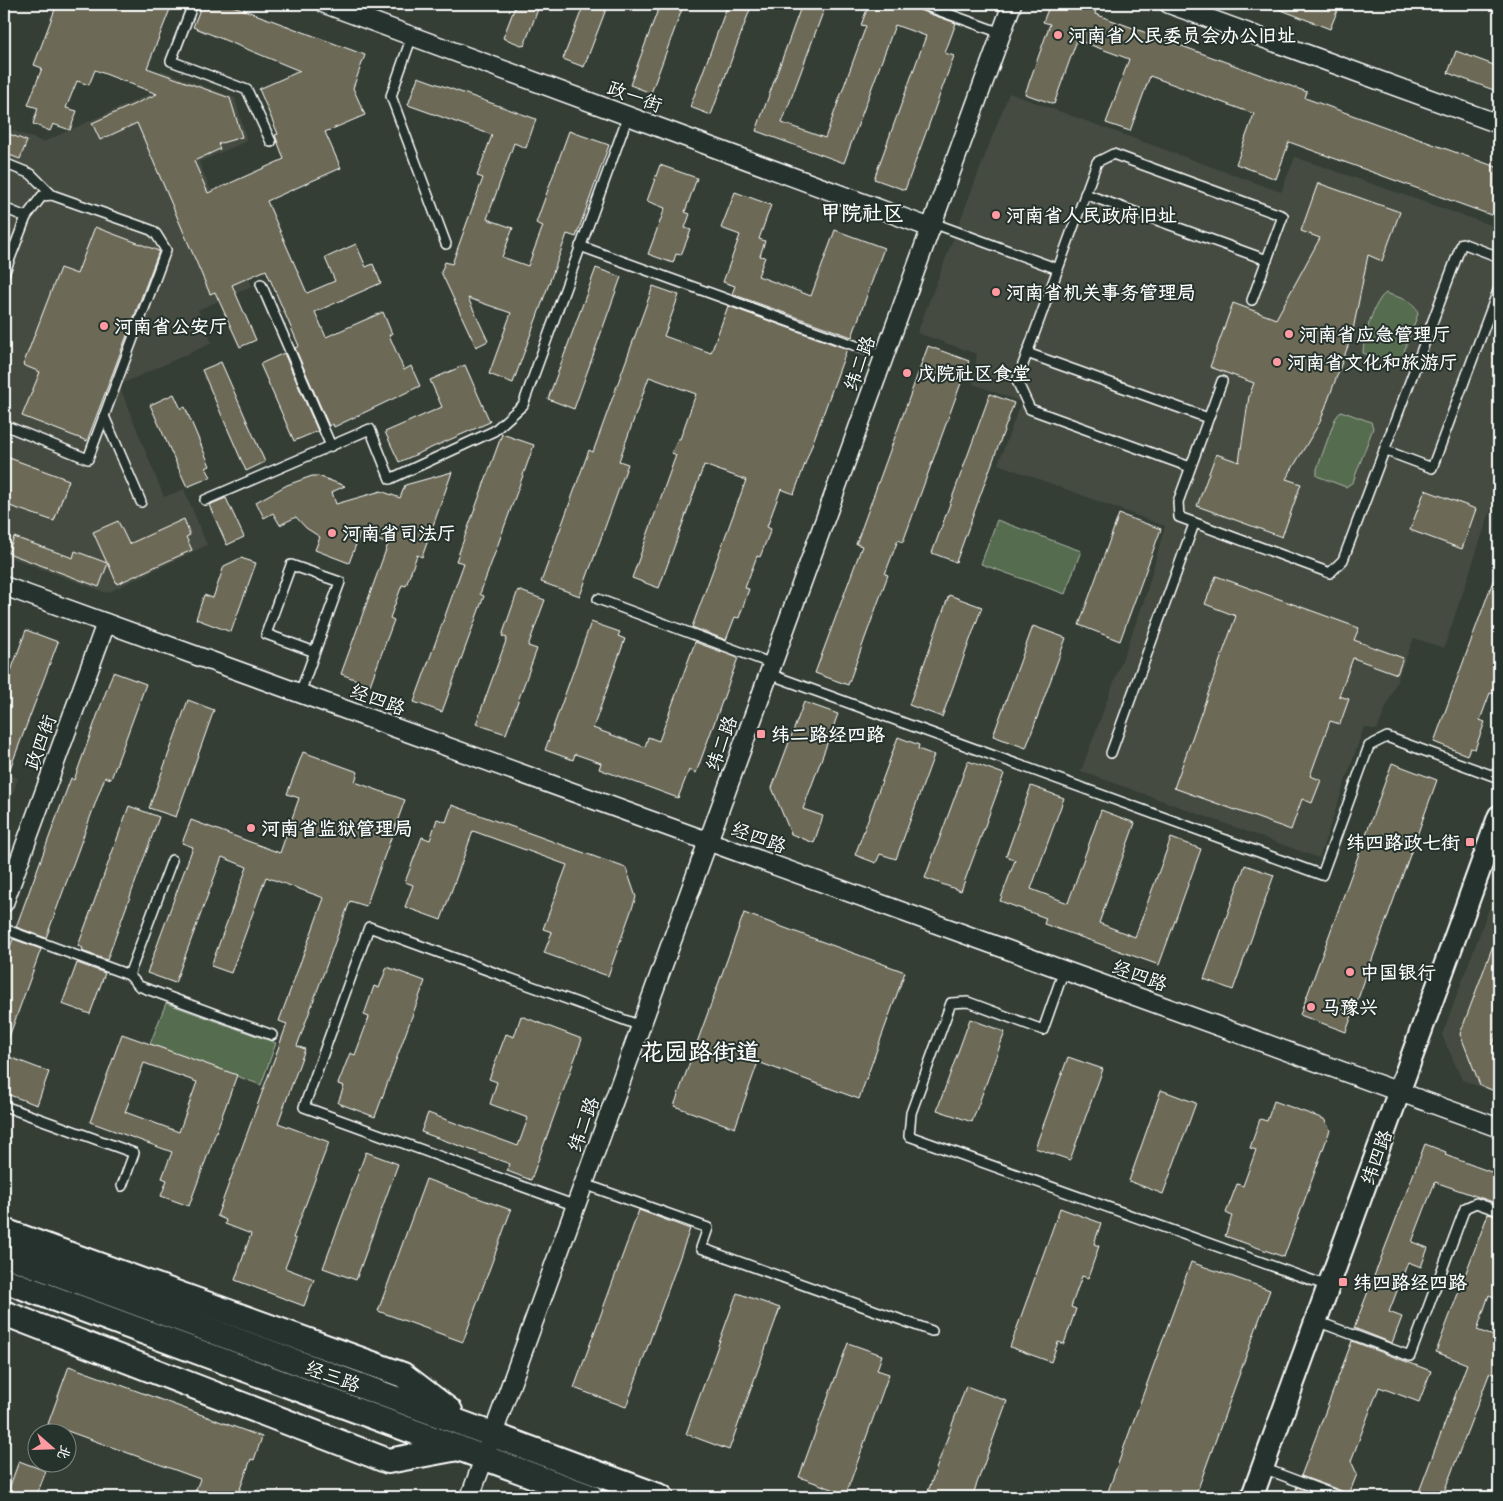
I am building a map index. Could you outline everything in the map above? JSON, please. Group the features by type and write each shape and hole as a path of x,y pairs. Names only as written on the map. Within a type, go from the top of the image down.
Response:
{"main road":[{"path":"4,1231 403,1375 469,1426"},
{"name":"经三路","path":"4,1254 662,1497"},
{"name":"经三路","path":"4,1280 591,1497"},
{"path":"4,1313 388,1461 458,1448"}],"street":[{"name":"政一街","path":"325,4 932,226"},
{"name":"纬二路","path":"470,1497 1012,4"},
{"path":"1170,4 1499,124"},
{"name":"经四路","path":"4,586 1499,1128"},
{"name":"政四街","path":"4,903 106,623"},
{"name":"纬四路","path":"1252,1497 1499,816"}],"lane":[{"path":"193,4 171,61 248,90 271,142"},
{"path":"921,4 1001,33"},
{"path":"412,36 391,96 446,244"},
{"path":"204,500 370,429 390,479 494,431 523,405 628,116"},
{"path":"1190,467 1030,409 1017,381 1097,162 1113,154 1283,216 1252,300"},
{"path":"4,163 31,174 52,195"},
{"path":"1085,194 1266,260"},
{"path":"4,274 26,217 42,196 52,195 151,230 156,234 166,250 88,458 4,425"},
{"path":"4,208 26,217"},
{"path":"932,226 1058,269"},
{"path":"1222,381 1178,502 1179,517 1330,574 1343,560 1462,243 1499,256"},
{"path":"580,246 884,356"},
{"path":"261,284 331,446"},
{"path":"1384,450 1432,468 1499,288"},
{"path":"1028,353 1208,418"},
{"path":"104,416 141,502"},
{"path":"1111,753 1194,524"},
{"path":"300,693 340,582 291,565 266,634 314,652"},
{"path":"598,599 771,669 1322,875 1369,746 1387,737 1499,778"},
{"path":"129,975 172,860"},
{"path":"576,1206 304,1107 369,927 641,1026"},
{"path":"4,929 129,975 139,986 272,1035"},
{"path":"1064,970 1043,1030 968,1002 951,1003 911,1113 909,1136 1329,1286"},
{"path":"4,1106 134,1153 122,1186"},
{"path":"584,1184 708,1228 701,1248 932,1332"},
{"path":"1316,1321 1410,1356 1465,1208 1476,1203 1499,1212"},
{"path":"1263,1468 1340,1497"}],"shaded area":[{"name":"河南省公安厅","path":"161,70 235,98 247,141 199,162 252,286 198,310 212,343 119,385 164,497 184,489 207,545 107,593 4,555 4,127 43,142 152,93"},
{"path":"1009,93 1281,192 1295,157 1499,228 1499,485 1444,648 1414,638 1377,730 1364,727 1319,858 1081,771 1144,601 1165,526 998,464 1021,402 973,384 977,354 917,333"},
{"path":"4,773 18,778 4,817"},
{"path":"1499,882 1499,1094 1462,1080 1442,1035"}],"green space":[{"path":"1386,293 1410,303 1417,309 1418,314 1401,360 1393,364 1363,353 1373,311"},
{"path":"1341,411 1371,422 1373,428 1353,482 1346,487 1317,476 1317,469 1335,419"},
{"path":"997,520 1081,551 1065,594 981,564"},
{"path":"166,1003 276,1043 261,1085 150,1044"}],"building":[{"path":"57,4 172,4 147,68 230,98 242,137 218,144 220,149 194,161 208,193 284,159 275,135 278,134 259,89 300,71 193,27 202,4 228,4 365,55 353,88 365,115 325,132 341,168 267,201 307,293 335,281 325,258 356,244 366,267 373,264 381,283 315,312 326,337 383,312 392,334 389,335 404,370 411,366 420,386 334,427 333,424 329,426 295,348 299,346 266,270 232,285 256,340 240,347 215,292 210,294 137,123 100,140 92,123 157,94 95,70 89,85 77,81 66,108 77,111 70,130 53,124 50,131 33,124 38,108 28,105 42,68 34,65"},
{"path":"516,4 540,4 524,46 503,38"},
{"path":"584,4 608,4 584,67 563,59"},
{"path":"660,4 684,4 651,93 630,85"},
{"path":"728,4 752,4 711,115 690,107"},
{"path":"802,4 826,4 782,123 825,138 866,26 861,25 869,4 915,4 919,10 956,23 945,53 954,56 905,190 874,179 926,36 895,25 844,163 756,131"},
{"path":"1050,4 1080,4 1096,10 1095,14 1307,92 1305,98 1499,168 1499,218 1289,142 1276,179 1236,164 1254,114 1150,76 1130,131 1106,123 1129,59 1077,40 1054,104 1025,94 1050,24 1043,22"},
{"path":"1266,4 1340,4 1330,29"},
{"path":"1456,51 1499,67 1499,92 1448,73"},
{"path":"418,77 536,119 526,148 514,143 487,219 513,228 502,257 528,266 543,226 536,223 569,131 609,145 576,237 567,234 513,383 489,374 511,313 468,298 488,341 476,347 441,272 445,262 452,264 483,178 477,176 492,135 408,105"},
{"path":"4,132 27,141 20,159 4,153"},
{"path":"660,165 697,178 685,212 690,214 685,228 691,230 681,255 676,254 673,263 648,254 665,208 647,201"},
{"path":"1318,183 1400,212 1382,261 1368,255 1352,335 1320,422 1286,479 1301,484 1282,537 1197,506 1216,454 1239,462 1249,396 1254,383 1210,367 1233,303 1276,319 1320,238 1301,231"},
{"path":"735,192 771,205 759,239 765,241 760,256 765,257 758,276 811,296 835,230 884,248 852,337 732,294 735,286 723,282 740,235 721,228"},
{"path":"95,227 159,251 87,441 22,416 40,372 23,365 60,268 77,274"},
{"path":"596,268 621,277 574,409 548,399"},
{"path":"653,286 679,295 664,336 711,353 728,306 847,349 794,494 781,489 767,527 771,529 760,557 757,556 745,588 749,589 739,618 735,617 726,640 692,627 746,480 704,465 659,588 632,578 676,455 672,453 678,439 680,439 696,394 649,377 619,461 628,464 580,596 541,582 589,450 593,452"},
{"path":"928,346 969,361 903,542 898,540 885,574 888,575 848,685 815,673 862,546 856,544"},
{"path":"284,353 318,431 294,441 260,364"},
{"path":"221,362 265,462 246,471 202,370"},
{"path":"465,365 490,422 399,462 385,432 442,407 430,380"},
{"path":"174,394 181,409 185,407 210,466 206,468 211,477 187,487 150,405"},
{"path":"990,394 1014,403 956,562 932,553"},
{"path":"502,434 534,445 480,594 484,596 442,712 414,702 464,563 456,561"},
{"path":"4,456 69,480 54,521 4,504"},
{"path":"452,472 422,557 417,555 406,586 402,585 390,618 394,620 370,685 341,674 388,544 360,534 349,563 315,550 320,537 306,528 296,517 280,525 273,513 264,518 256,502 287,485 312,476 318,476 345,486 332,492 336,504 381,491 400,498 405,485"},
{"path":"1425,490 1476,509 1462,549 1410,530"},
{"path":"226,498 244,537 227,545 209,505"},
{"path":"1119,514 1161,529 1120,641 1079,625"},
{"path":"184,519 190,535 186,537 192,550 117,584 108,563 99,587 8,553 14,537 73,558 75,551 107,563 93,532 118,521 129,544"},
{"path":"241,558 256,563 231,632 196,619 204,595 213,598 224,566"},
{"path":"1498,567 1499,682 1495,694 1490,693 1480,720 1485,722 1475,749 1470,748 1467,755 1434,742"},
{"path":"1216,576 1359,628 1354,640 1403,658 1397,674 1353,658 1339,696 1349,699 1340,724 1330,721 1310,776 1321,780 1312,803 1302,799 1291,830 1174,788 1236,616 1205,604"},
{"path":"518,590 545,600 528,646 537,649 506,734 476,724 507,638 502,636"},
{"path":"949,595 982,607 942,717 909,705"},
{"path":"591,622 620,632 618,636 625,639 593,728 645,747 648,737 659,741 695,642 738,658 696,773 689,770 678,798 599,769 601,763 575,754 573,760 545,750"},
{"path":"1033,626 1066,638 1026,748 993,736"},
{"path":"26,630 58,642 5,782 4,690"},
{"path":"113,672 146,684 111,779 105,777 46,938 16,927 71,778 74,780"},
{"path":"188,700 214,710 176,817 149,808"},
{"path":"804,702 838,714 803,809 823,816 814,843 791,834 772,788"},
{"path":"898,737 919,745 918,749 934,755 896,859 880,854 876,863 855,855"},
{"path":"303,752 358,772 355,782 405,800 366,906 350,901 297,1046 305,1049 278,1123 329,1142 293,1238 296,1239 285,1268 314,1279 304,1306 235,1280 251,1234 225,1224 226,1220 217,1216 287,1024 279,1021 324,898 266,877 231,973 211,966 247,867 222,857 175,983 147,973 193,847 182,843 191,820 280,853 299,798 287,794"},
{"path":"968,761 1004,774 961,891 925,878"},
{"path":"1392,763 1437,780 1346,1032 1300,1015"},
{"path":"1031,786 1064,798 1031,889 1068,903 1101,810 1135,823 1099,923 1135,937 1171,838 1201,849 1159,965 1044,924 1046,918 1000,901 1015,860 1006,856"},
{"path":"452,805 626,868 636,897 608,976 544,953 552,932 543,929 567,865 473,831 441,920 405,907 413,885 405,882 422,837 430,840 437,819 446,822"},
{"path":"129,806 159,817 107,960 82,951 83,948 78,946"},
{"path":"1245,865 1274,875 1233,990 1204,979"},
{"path":"744,913 905,972 859,1099 758,1062 735,1128 674,1106"},
{"path":"1498,932 1499,1027 1493,1045 1499,1062 1499,1093 1480,1085 1460,1034"},
{"path":"13,939 41,949 5,1048 4,963"},
{"path":"77,963 105,973 90,1014 62,1004"},
{"path":"387,967 425,981 375,1117 338,1103 344,1086 338,1084 350,1053 355,1055 369,1017 364,1015 374,986 379,988"},
{"path":"521,1016 582,1039 531,1180 507,1171 510,1164 421,1132 428,1113 518,1146 528,1118 490,1104 497,1082 489,1079 506,1034 514,1037"},
{"path":"970,1019 1005,1032 972,1122 937,1110"},
{"path":"122,1034 237,1075 189,1206 161,1196 167,1180 162,1178 172,1152 90,1122","holes":["144,1063 197,1082 179,1132 125,1112"]},
{"path":"4,1055 49,1072 37,1105 4,1093"},
{"path":"1068,1057 1103,1069 1070,1160 1035,1148"},
{"path":"1161,1090 1196,1103 1163,1194 1129,1181"},
{"path":"1274,1101 1324,1119 1330,1130 1284,1257 1225,1236 1232,1216 1226,1213 1237,1184 1243,1186 1256,1150 1250,1148 1260,1119 1267,1121"},
{"path":"1425,1144 1446,1152 1445,1155 1499,1175 1499,1204 1435,1182 1412,1242 1428,1248 1421,1267 1408,1262 1389,1312 1402,1317 1392,1343 1354,1328"},
{"path":"366,1152 398,1164 356,1280 323,1268"},
{"path":"426,1179 511,1210 463,1342 378,1311"},
{"path":"1060,1208 1101,1223 1094,1244 1099,1246 1088,1278 1082,1276 1071,1307 1076,1309 1064,1344 1058,1342 1051,1362 1010,1347"},
{"path":"639,1210 690,1229 626,1407 574,1388"},
{"path":"1488,1214 1499,1217 1499,1284 1494,1297 1489,1295 1477,1330 1499,1338 1499,1375 1490,1372 1442,1497 1417,1497 1467,1364 1436,1352"},
{"path":"1191,1262 1270,1290 1195,1497 1106,1497"},
{"path":"737,1293 780,1308 729,1450 686,1434"},
{"path":"1352,1341 1431,1371 1419,1402 1379,1387 1351,1461 1357,1474 1348,1497 1346,1497 1342,1491 1301,1476"},
{"path":"848,1343 882,1355 877,1370 889,1374 846,1494 799,1477"},
{"path":"69,1366 262,1437 254,1460 251,1459 237,1497 193,1497 200,1479 78,1435 78,1424 48,1424"},
{"path":"966,1386 1007,1401 972,1497 926,1497"},
{"path":"19,1461 28,1464 28,1474 45,1474 36,1497 6,1497"},
{"path":"1297,1487 1323,1497 1293,1497"}],"place":[{"name":"河南省人民委员会办公旧址","path":"1058,35"},
{"name":"河南省人民政府旧址","path":"996,215"},
{"name":"河南省机关事务管理局","path":"996,292"},
{"name":"河南省公安厅","path":"104,326"},
{"name":"河南省应急管理厅","path":"1289,334"},
{"name":"河南省文化和旅游厅","path":"1277,362"},
{"name":"戊院社区食堂","path":"907,373"},
{"name":"河南省司法厅","path":"332,533"},
{"name":"纬二路经四路","path":"761,734"},
{"name":"河南省监狱管理局","path":"251,828"},
{"name":"纬四路政七街","path":"1470,842"},
{"name":"中国银行","path":"1350,972"},
{"name":"马豫兴","path":"1311,1007"},
{"name":"纬四路经四路","path":"1343,1282"}],"district":[{"name":"甲院社区","path":"862,213"},
{"name":"花园路街道","path":"700,1052"}]}
